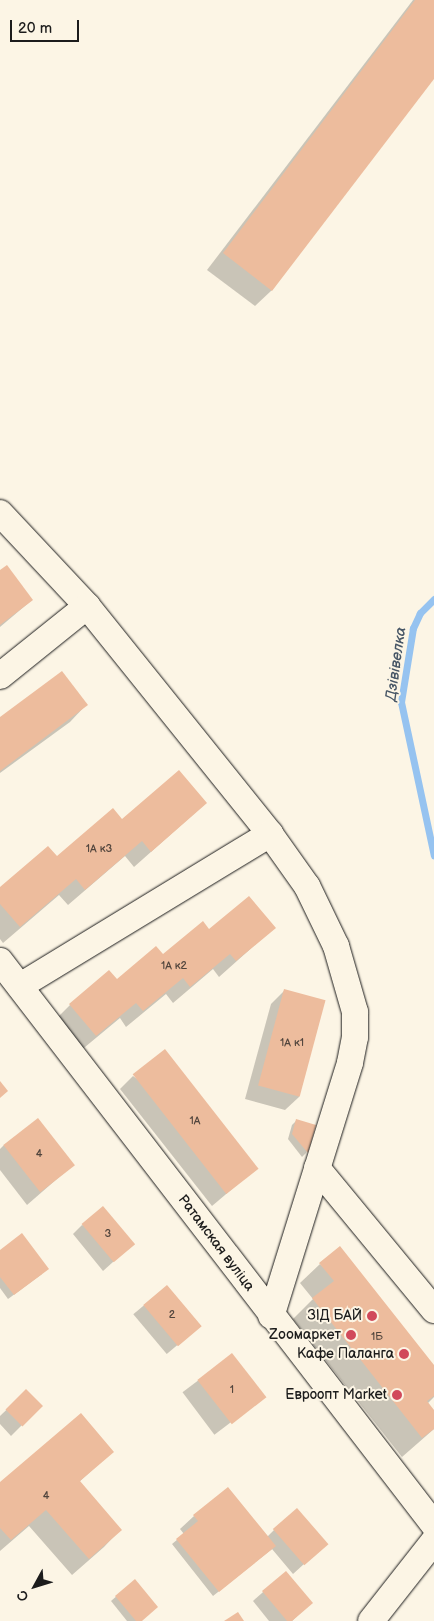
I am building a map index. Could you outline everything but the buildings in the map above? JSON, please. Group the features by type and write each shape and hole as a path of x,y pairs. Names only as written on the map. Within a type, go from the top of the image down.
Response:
{"street":[{"path":"0,513 87,606 270,834 307,886 323,915 336,946 355,1012 355,1037 350,1063 271,1316"},
{"path":"0,676 87,606"},
{"path":"20,986 270,834"},
{"name":"Ратамская вуліца","path":"0,961 271,1316 434,1525"},
{"path":"318,1168 434,1310"},
{"path":"371,1621 434,1542"}],"waterway":[{"name":"Дзівівелка","path":"434,599 420,613 413,628 401,702 434,856"}],"place":[{"name":"ЗІД БАЙ","path":"372,1316"},
{"name":"Zooмаркет","path":"351,1335"},
{"name":"Кафе Паланга","path":"404,1354"},
{"name":"Евроопт Market","path":"397,1395"}]}
